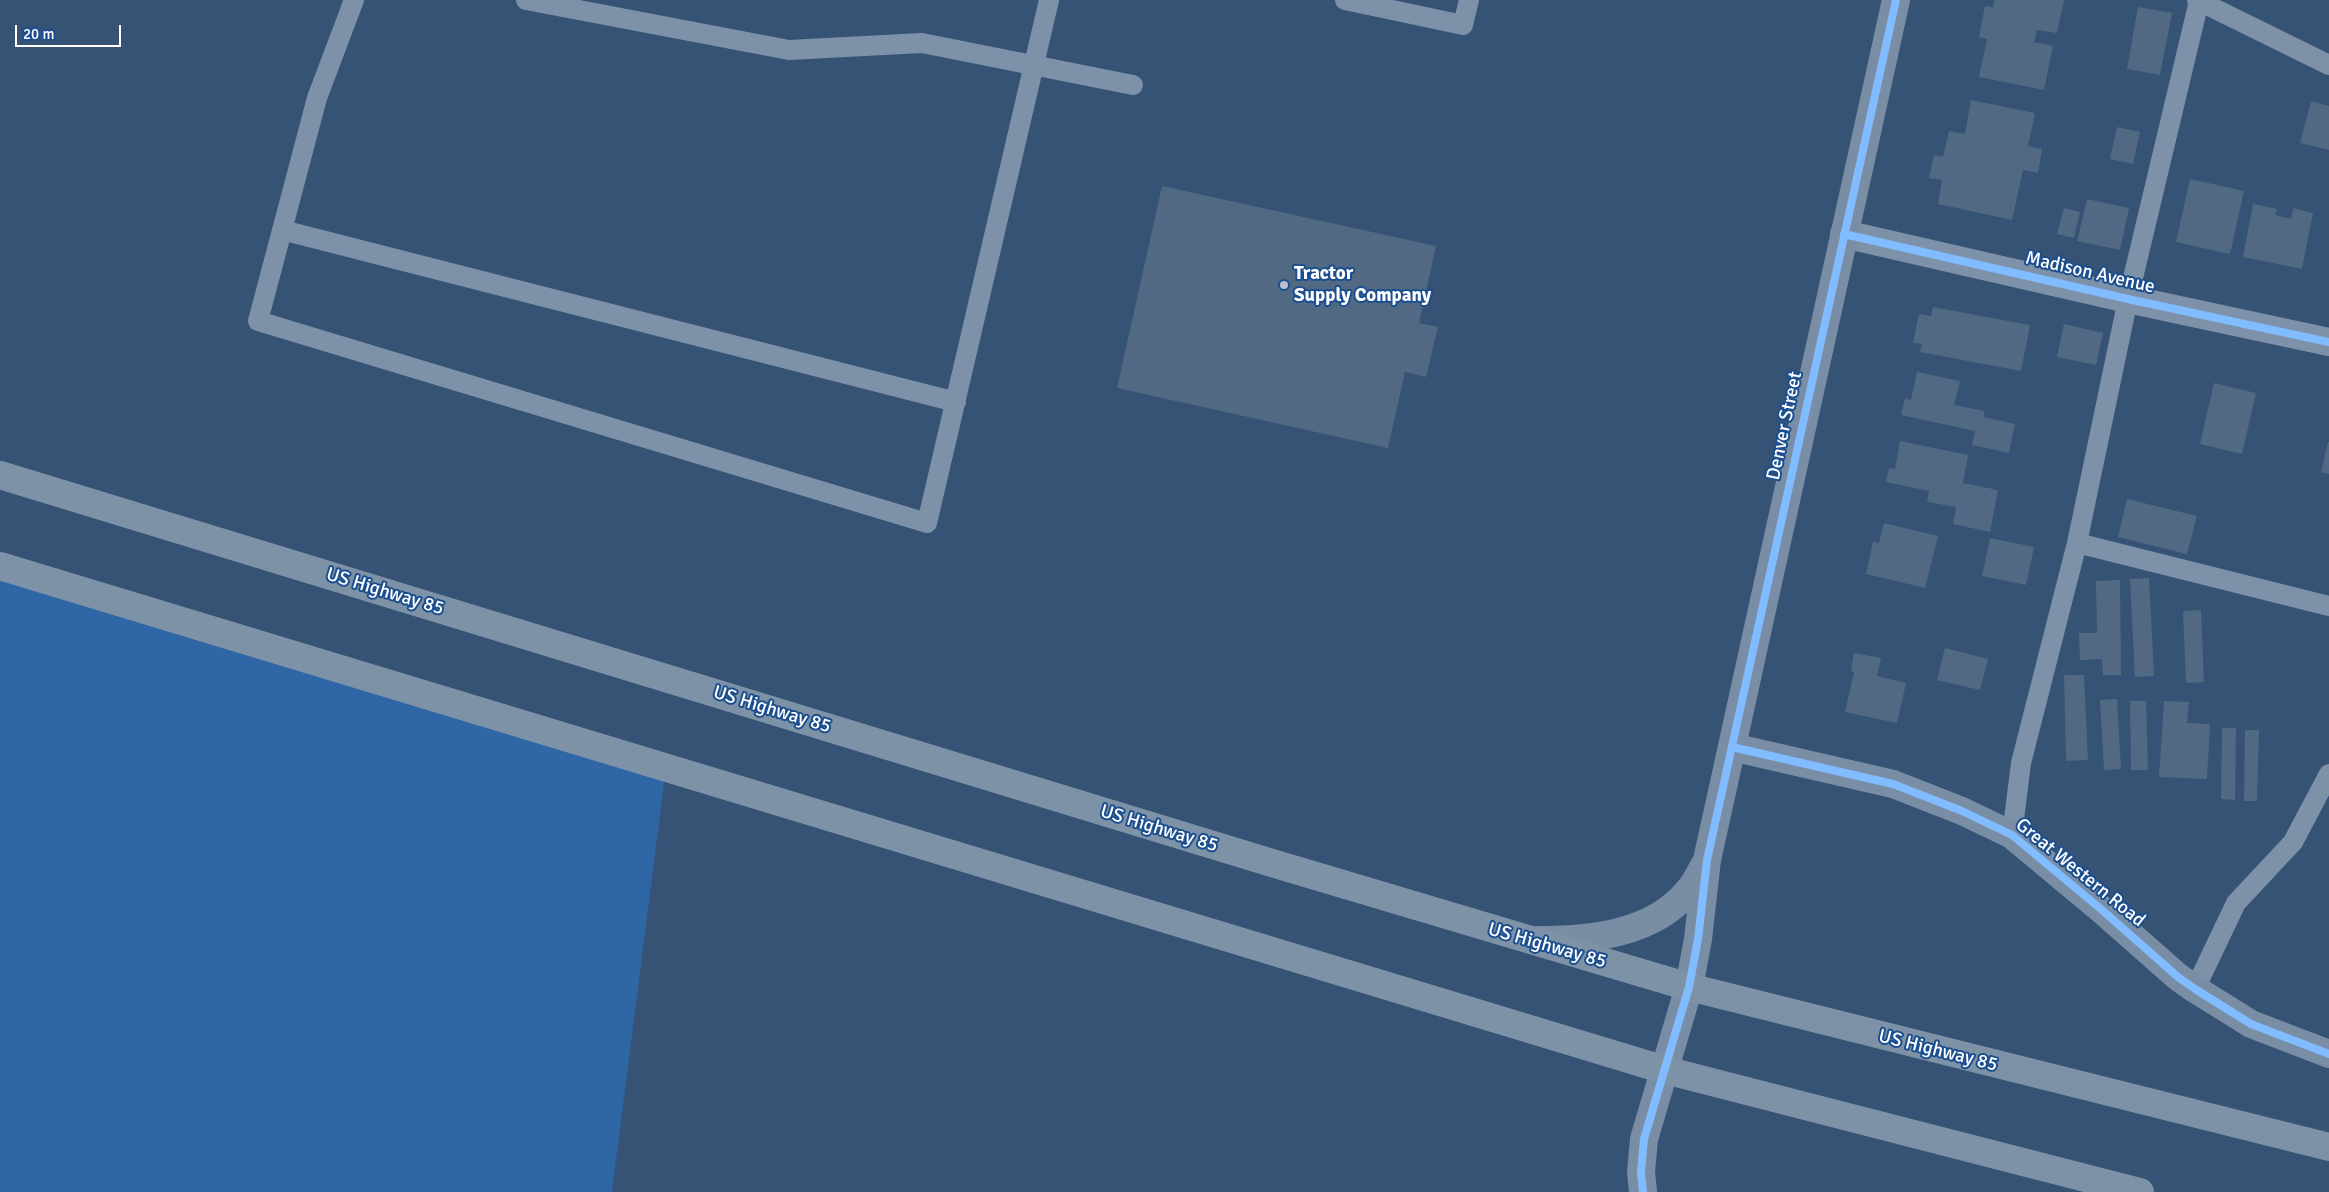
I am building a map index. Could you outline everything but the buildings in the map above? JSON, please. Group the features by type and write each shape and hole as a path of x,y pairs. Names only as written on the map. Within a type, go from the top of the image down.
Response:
{"highway":[{"name":"US Highway 85","path":"0,475 1526,940 1689,987 2329,1147"},
{"path":"0,566 1664,1070 2140,1192"}],"street":[{"name":"Denver Street","path":"1707,860 1896,0"},
{"name":"Madison Avenue","path":"1844,234 2128,299 2329,342"},
{"name":"Great Western Road","path":"1732,747 1893,784 1962,811 2012,835 2102,910 2178,977 2195,989 2251,1024 2329,1054"},
{"path":"1526,940 1595,937 1636,926 1652,919 1679,901 1690,890 1707,860"},
{"path":"1643,1192 1640,1172 1644,1139 1689,987 1701,923 1707,860"}],"lane":[{"path":"354,0 316,98 258,321 927,523 1049,0"},
{"path":"526,0 789,50 922,43 1133,85"},
{"path":"1345,0 1463,26 1469,0"},
{"path":"2012,835 2021,763 2076,543 2128,299 2198,1 2329,65"},
{"path":"282,230 956,402"},
{"path":"2076,543 2329,606"},
{"path":"2195,989 2236,903 2293,842 2329,774"}],"shaded area":[{"path":"0,566 666,768 612,1192 0,1192"}],"cycle path":[{"path":"1643,1192 1641,1172 1644,1139 1689,987 1698,939 1707,860 1896,0"},
{"path":"1844,234 2128,299 2329,342"},
{"path":"1732,747 1893,784 1962,811 2012,835 2102,910 2178,977 2195,989 2251,1024 2329,1054"}],"place":[{"name":"Tractor Supply Company","path":"1284,285"}]}
